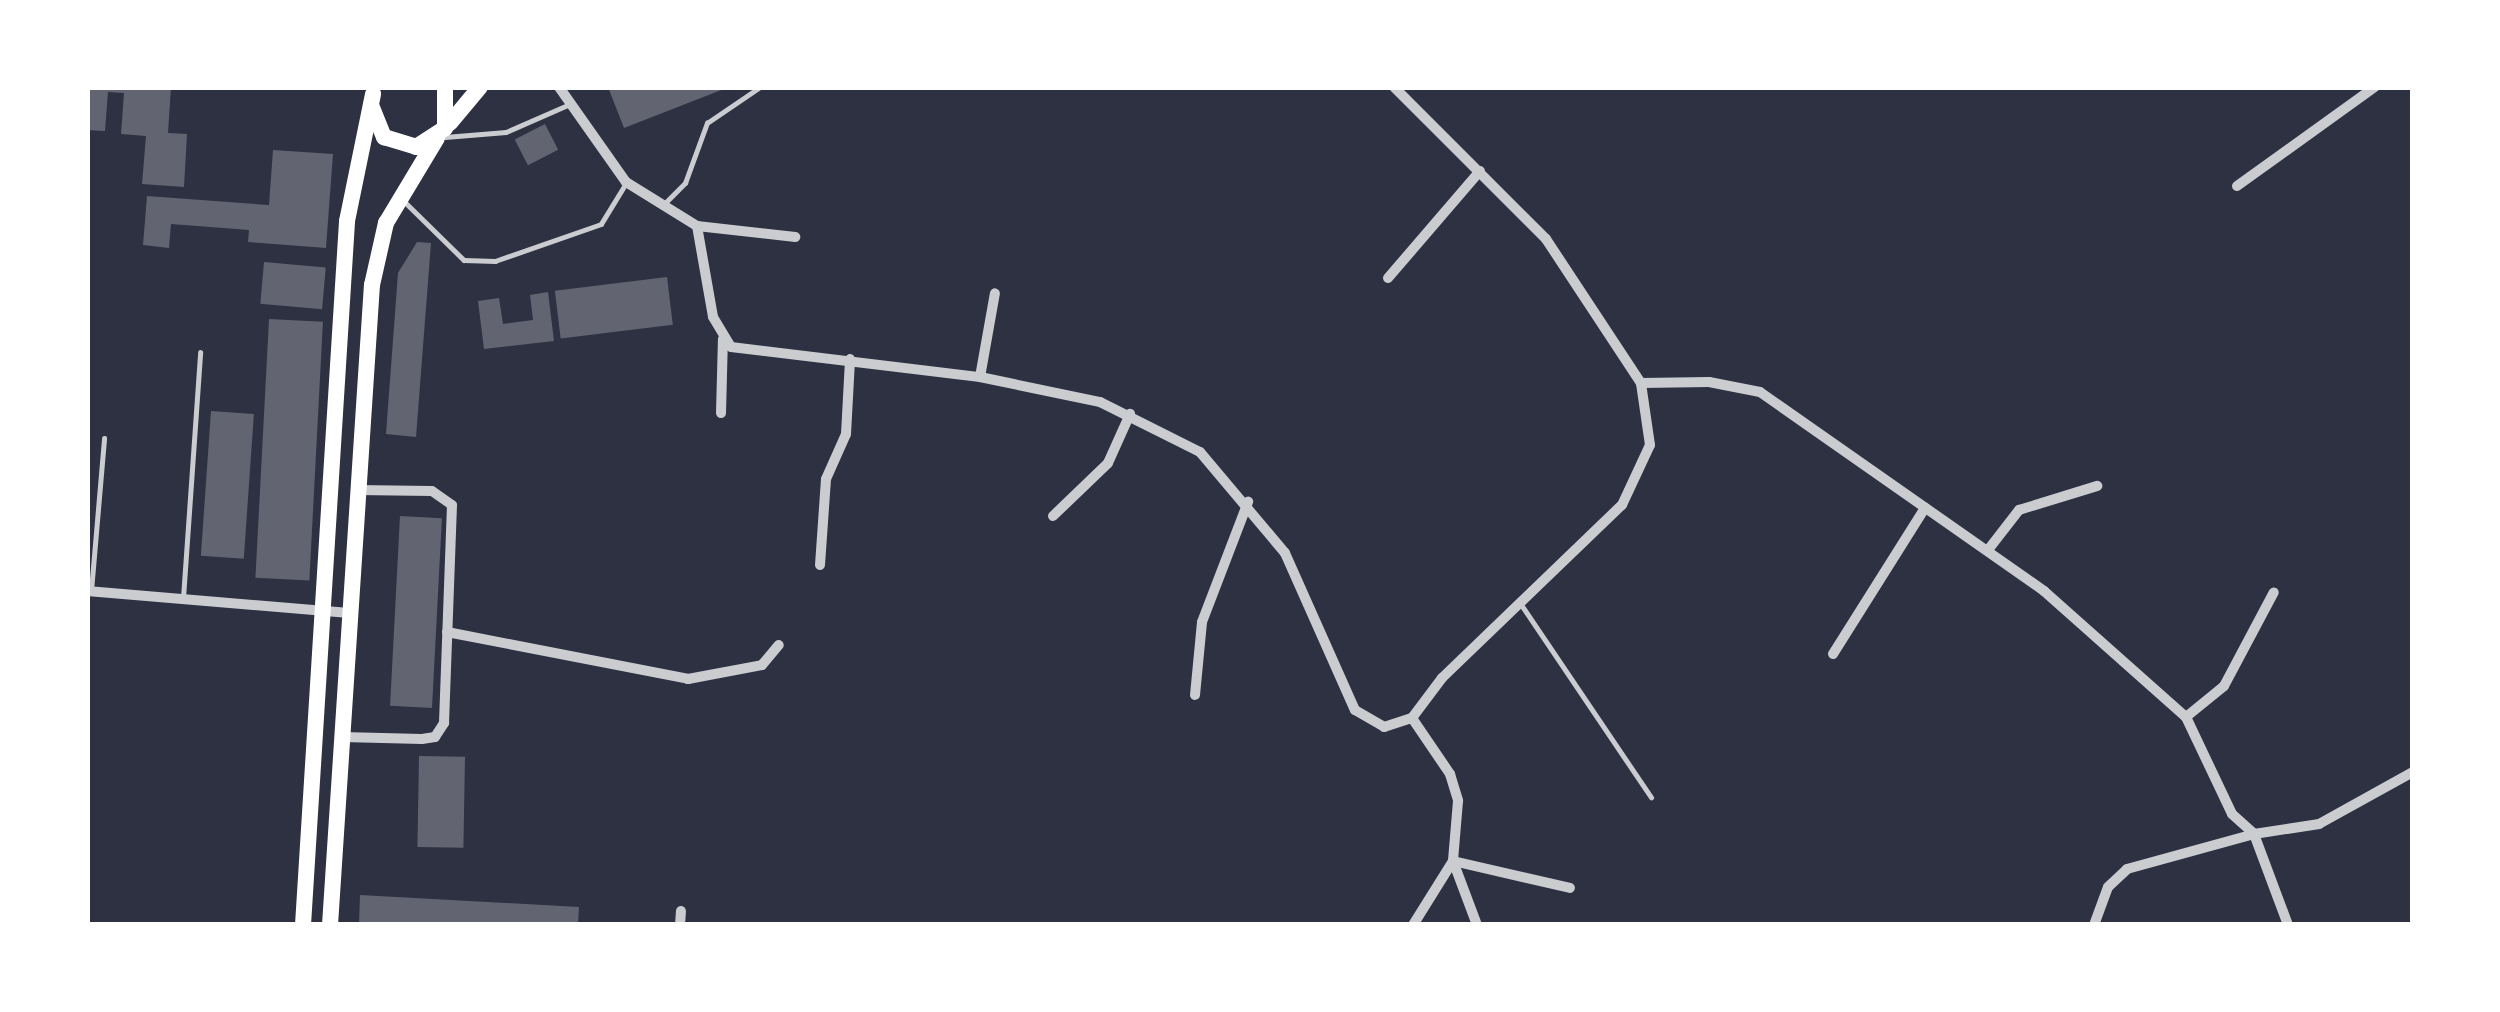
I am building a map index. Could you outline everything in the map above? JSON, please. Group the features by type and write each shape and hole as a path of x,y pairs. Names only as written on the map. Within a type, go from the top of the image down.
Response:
{"main road":[{"path":"441,133 445,87"},
{"path":"331,925 356,490 375,266 400,197 441,133 480,87"},
{"path":"375,91 372,117 383,137 416,147 441,133"},
{"path":"303,925 347,221 375,91"}],"street":[{"path":"559,87 626,182 697,226 795,237"},
{"path":"723,339 743,350 980,377 1130,414 1200,452 1248,502 1312,602 1355,710 1384,727 1412,718 1634,486 1650,446 1641,382 1546,239 1394,87"},
{"path":"2237,186 2375,87"},
{"path":"1388,278 1480,171"},
{"path":"697,226 723,339 721,413"},
{"path":"980,377 995,293"},
{"path":"820,565 826,479 845,434 850,359"},
{"path":"1641,382 1709,382 1760,392 1988,550 2186,717 2232,814 2254,834 2288,925"},
{"path":"1053,516 1108,463 1130,414"},
{"path":"1988,550 2020,511 2097,486"},
{"path":"342,737 435,737 444,723 452,505 432,491 356,490"},
{"path":"1195,695 1202,622 1248,502"},
{"path":"1834,653 1925,508"},
{"path":"89,591 349,613"},
{"path":"2186,717 2224,686 2274,592"},
{"path":"447,632 688,679 762,665 779,645"},
{"path":"1412,718 1458,801 1453,861 1477,925"},
{"path":"2094,925 2108,887 2127,868 2254,834 2319,824 2413,772"},
{"path":"1453,861 1570,888"},
{"path":"1412,925 1453,861"}],"lane":[{"path":"665,203 685,183 707,123 760,87"},
{"path":"441,133 506,132 570,104"},
{"path":"400,197 464,260 477,263 601,224 626,182"},
{"path":"183,598 200,353"},
{"path":"89,591 104,439"},
{"path":"1521,604 1651,797"}],"building":[{"path":"87,87 171,87 168,133 187,134 184,187 142,184 146,136 121,134 124,93 108,92 105,131 87,130"},
{"path":"608,87 729,87 624,128"},
{"path":"545,124 558,150 528,165 515,139"},
{"path":"273,150 333,154 326,248 248,242 249,230 171,224 169,248 143,245 147,196 269,205"},
{"path":"417,242 431,243 416,437 386,434 398,273"},
{"path":"264,262 326,267 322,309 260,304"},
{"path":"667,277 673,325 561,338 555,291"},
{"path":"548,292 554,341 484,349 478,301 499,298 503,324 533,320 530,295"},
{"path":"269,319 323,322 309,580 255,578"},
{"path":"211,411 254,414 244,559 201,556"},
{"path":"400,516 442,518 432,708 390,706"},
{"path":"419,756 465,757 463,848 417,847"},
{"path":"360,895 579,907 578,925 359,925"}]}
